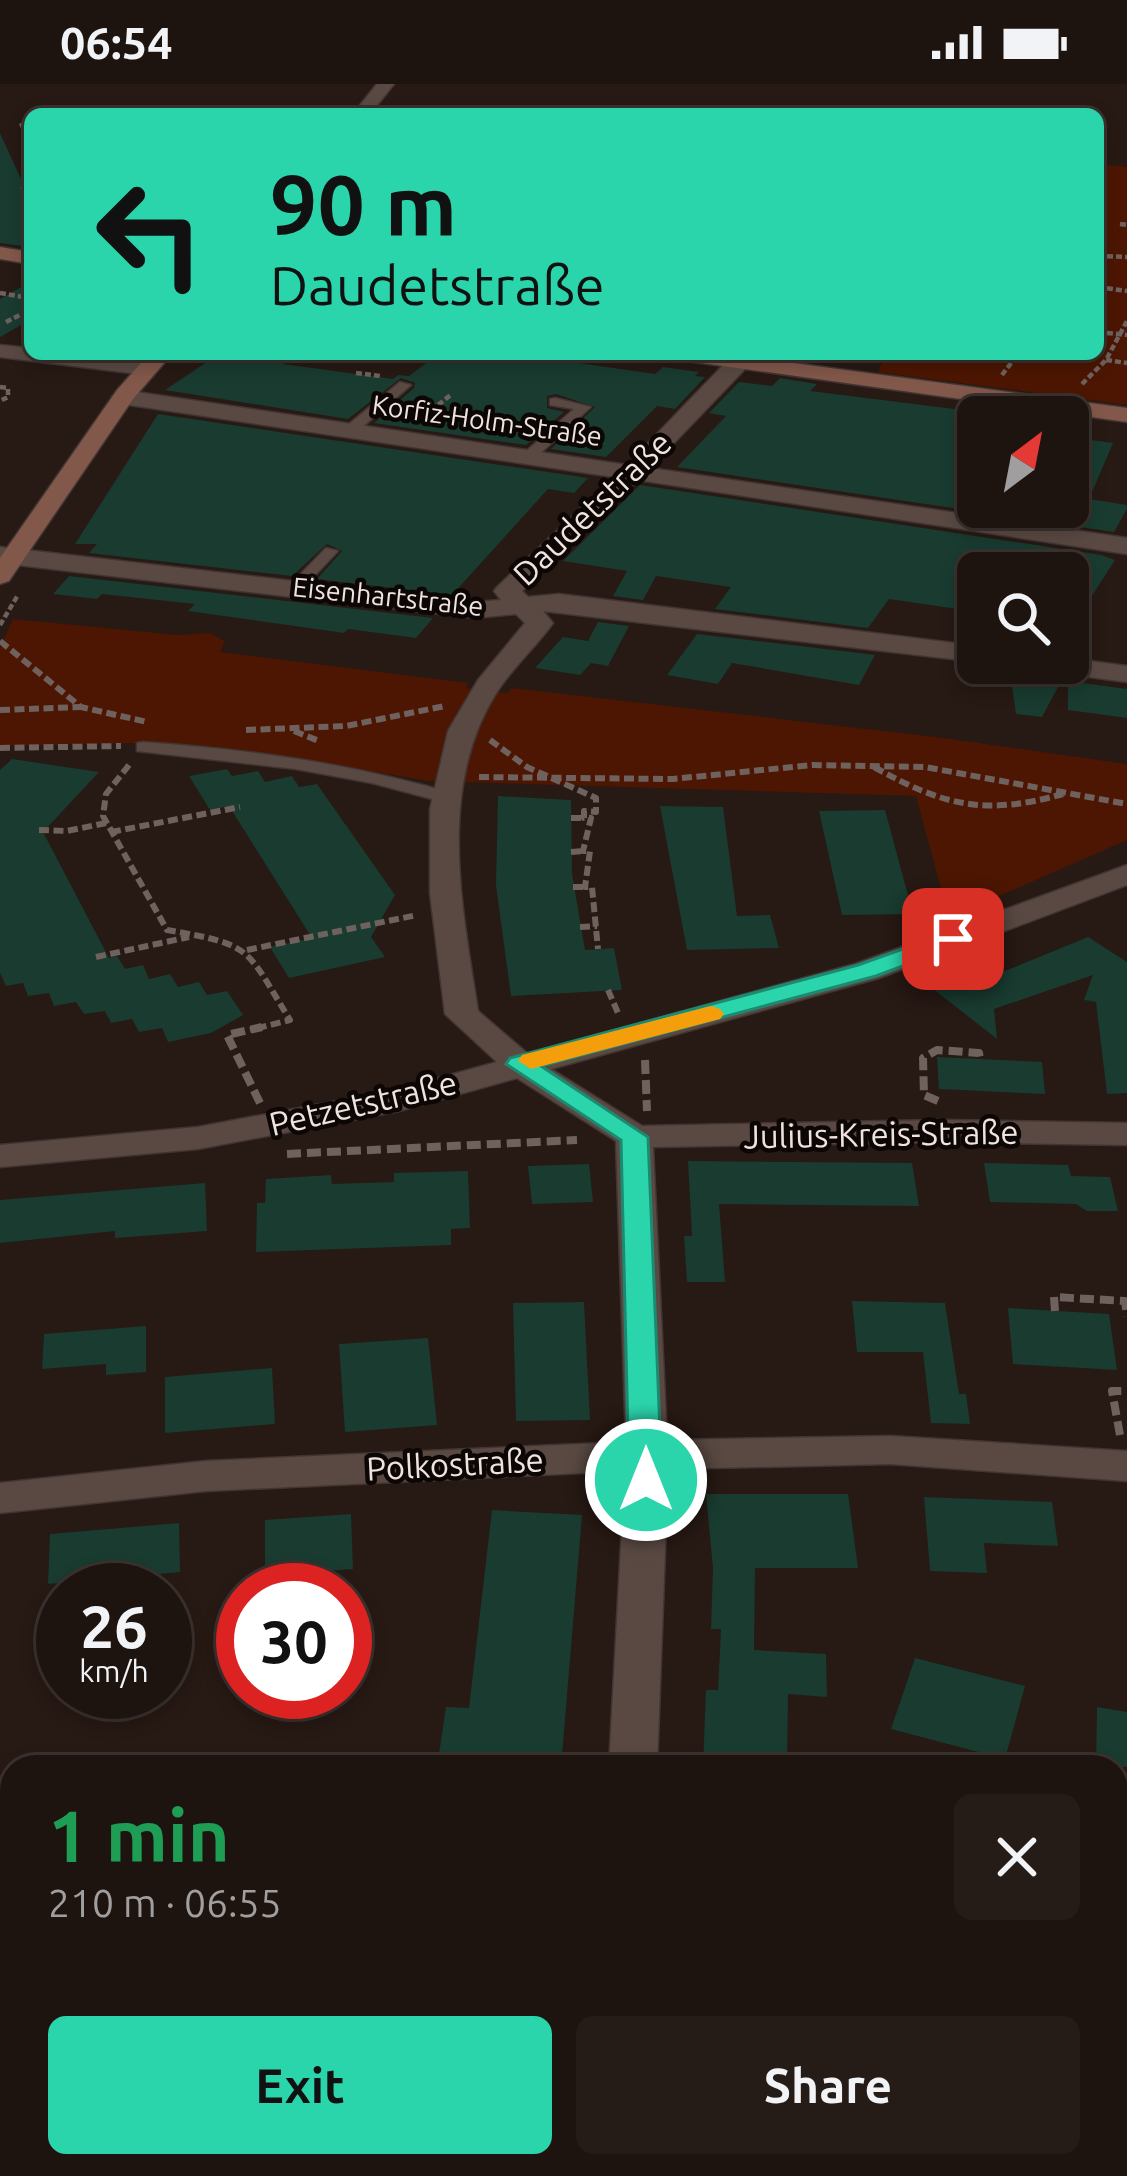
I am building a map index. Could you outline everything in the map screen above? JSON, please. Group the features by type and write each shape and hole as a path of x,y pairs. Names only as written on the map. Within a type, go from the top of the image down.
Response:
{"street":[{"path":"366,108 386,84"},
{"path":"724,360 1127,415"},
{"path":"4,562 154,361"},
{"name":"Daudetstraße","path":"634,1137 520,1064 462,1014 448,908 447,787 473,711 540,622 507,591 633,472 738,362"},
{"name":"Korfiz-Holm-Straße","path":"123,397 1127,546"},
{"name":"Eisenhartstraße","path":"4,562 295,588 475,610 578,604 957,651"},
{"path":"1089,669 1127,674"},
{"name":"Petzetstraße","path":"0,1156 198,1138 277,1140 520,1064 867,971 1127,874"},
{"name":"Julius-Kreis-Straße","path":"634,1137 943,1131 1127,1134"},
{"path":"634,1137 647,1456 634,1755"},
{"name":"Polkostraße","path":"0,1498 206,1476 647,1456 890,1450 1126,1466"}],"lane":[{"path":"347,432 405,386"},
{"path":"528,457 584,406 555,402"},
{"path":"295,588 331,551"},
{"path":"142,747 295,762 394,782 447,787"}],"path":[{"path":"5,322 24,313"},
{"path":"1078,388 1106,360 1127,321"},
{"path":"1106,360 1127,362"},
{"path":"0,387 8,388 8,397 0,401"},
{"path":"0,641 81,707"},
{"path":"0,710 81,707 162,723"},
{"path":"237,729 293,731 473,711 509,758 596,798 596,812 584,811 584,818"},
{"path":"293,731 332,746"},
{"path":"0,748 142,747"},
{"path":"142,747 106,794 106,823 167,930 220,939 247,950 448,908"},
{"path":"447,787 545,778 673,779 812,765 925,767 1127,804"},
{"path":"873,766 928,797 955,806 1007,808 1064,794"},
{"path":"111,832 240,808"},
{"path":"571,818 591,818 583,851"},
{"path":"39,830 67,831 106,823"},
{"path":"571,852 590,851 585,887"},
{"path":"573,887 592,887 598,949"},
{"path":"580,927 597,926"},
{"path":"96,957 192,936"},
{"path":"247,950 290,1020 227,1035 277,1140 634,1137 647,1120 644,1033"},
{"path":"943,1131 941,1102 924,1095 923,1058 937,1050 980,1053 980,1059"},
{"path":"1055,1311 1054,1297 1125,1301 1127,1316"},
{"path":"1126,1466 1112,1391 1127,1391"}],"shaded area":[{"path":"1104,164 1127,167 1127,405 1089,400 1089,396 878,372 883,360 1104,360"},
{"path":"13,619 178,635 210,633 225,641 220,652 468,683 466,688 507,693 512,688 1127,764 1127,840 949,918 916,796 428,781 277,755 138,743 0,746 0,647"}],"building":[{"path":"0,133 24,186 24,246 0,243"},
{"path":"24,285 24,323 0,337 0,299"},
{"path":"210,360 289,360 283,364 393,379 409,376 430,360 558,360 655,374 663,367 705,377 675,409 657,406 606,457 551,449 595,407 556,394 547,396 547,408 564,412 526,445 374,423 414,388 415,383 401,378 348,419 165,390"},
{"path":"780,378 817,384 810,391 957,409 957,509 677,467 726,416 709,413 739,382 772,386"},
{"path":"158,414 588,478 574,493 548,489 452,595 317,579 342,551 327,544 292,576 89,553 97,544 75,544"},
{"path":"1089,440 1113,443 1089,499"},
{"path":"640,485 1081,552 957,552 957,609 889,599 868,628 715,609 731,587 656,576 643,600 613,596 627,571 563,561"},
{"path":"1089,499 1127,505 1114,532 1087,528"},
{"path":"1089,553 1115,560 1089,600"},
{"path":"69,576 433,618 416,638 348,629 344,633 188,611 195,604 53,594"},
{"path":"598,622 629,626 608,666 591,663 580,675 535,668 563,637 588,641"},
{"path":"697,634 875,655 859,685 732,663 718,684 667,675"},
{"path":"1012,684 1059,685 1042,717 1016,714"},
{"path":"1068,684 1127,689 1127,718 1068,710"},
{"path":"12,759 99,772 43,832 109,958 117,956 125,969 143,965 149,979 170,974 178,987 199,982 207,995 227,991 243,1015 211,1033 168,1042 162,1028 139,1032 132,1019 111,1023 105,1011 84,1014 76,1002 54,1006 49,993 28,996 23,983 6,986 0,973 0,770"},
{"path":"227,769 232,776 258,771 265,782 292,776 299,787 317,784 395,895 371,937 385,957 289,978 270,947 312,938 229,806 210,810 189,776"},
{"path":"498,796 571,800 572,874 585,950 614,948 622,990 511,996 496,886"},
{"path":"660,806 723,807 737,916 770,915 779,948 687,950"},
{"path":"885,810 913,914 842,915 819,811"},
{"path":"1088,937 1127,962 1127,1093 1107,1094 1096,1002 1084,1000 1093,975 994,1009 997,1039 932,988 993,968 1000,973"},
{"path":"937,1057 1042,1062 1045,1094 939,1089"},
{"path":"688,1161 912,1163 919,1206 719,1204 725,1282 687,1282 684,1236 692,1236"},
{"path":"984,1163 1068,1165 1071,1176 1110,1177 1118,1211 1087,1211 1076,1204 990,1202"},
{"path":"589,1164 593,1202 532,1204 528,1166"},
{"path":"468,1171 470,1228 451,1229 451,1245 256,1252 257,1203 265,1203 266,1179 331,1175 332,1184 394,1182 394,1173"},
{"path":"205,1183 207,1231 115,1238 115,1231 0,1243 0,1200"},
{"path":"852,1301 945,1303 959,1394 966,1394 970,1424 931,1423 923,1352 857,1352"},
{"path":"584,1302 590,1420 516,1421 513,1303"},
{"path":"1008,1308 1109,1314 1117,1370 1013,1364"},
{"path":"146,1326 146,1372 106,1375 106,1364 42,1369 44,1334"},
{"path":"428,1338 437,1425 345,1432 339,1344"},
{"path":"272,1368 275,1424 165,1433 165,1377"},
{"path":"706,1494 848,1494 858,1568 755,1568 754,1650 826,1654 827,1697 788,1694 787,1755 703,1755 706,1690 718,1690 721,1629 711,1629 713,1568"},
{"path":"924,1497 1052,1502 1058,1546 984,1543 987,1573 930,1571"},
{"path":"492,1510 582,1515 562,1755 439,1755 446,1707 469,1708"},
{"path":"351,1514 353,1563 265,1563 265,1520"},
{"path":"179,1523 180,1563 49,1563 50,1534"},
{"path":"915,1658 1025,1686 1006,1755 891,1729"},
{"path":"1097,1707 1127,1712 1127,1755 1096,1755"}],"slow traffic":[{"path":"531,1061 711,1014"}],"route":[{"path":"646,1480 634,1137 520,1064 867,971 953,939"}]}
